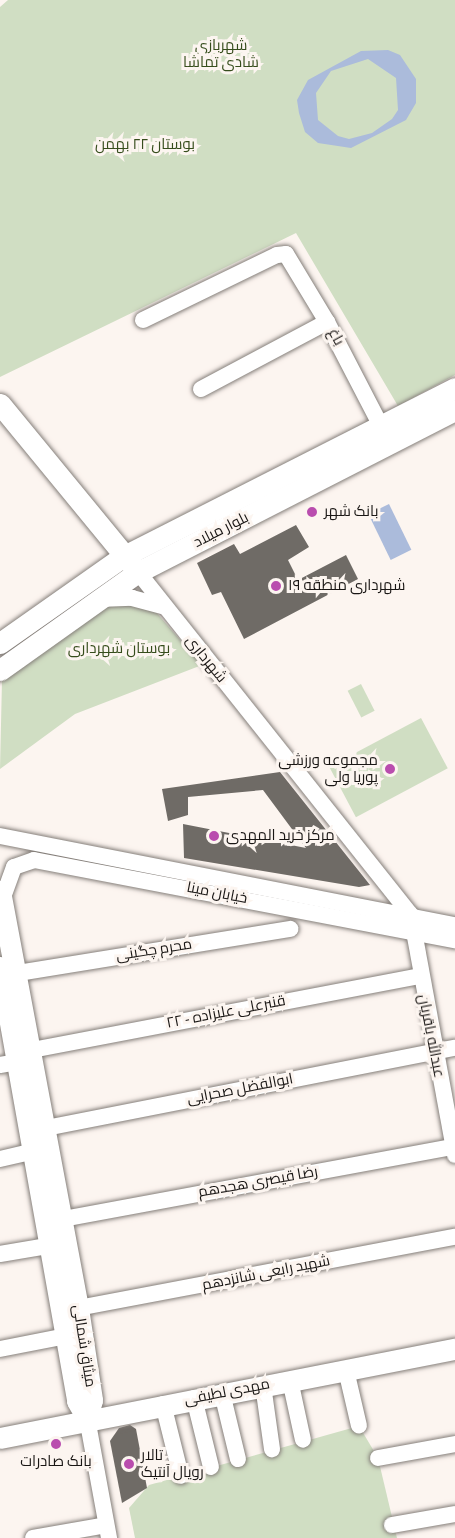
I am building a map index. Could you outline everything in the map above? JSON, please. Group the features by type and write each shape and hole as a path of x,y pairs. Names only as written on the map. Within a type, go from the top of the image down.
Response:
{"main road":[{"name":"بلوار میلاد","path":"0,643 131,564 383,422 455,388"},
{"name":"شهرداری","path":"0,404 131,564"},
{"name":"بلوار میلاد","path":"0,670 98,599 131,564 389,446 455,411"},
{"name":"میثاق شمالی","path":"1,895 16,1059 53,1245 77,1401 87,1418"},
{"name":"میثاق شمالی","path":"16,1059 46,1128 92,1400 87,1418"},
{"name":"مهدی لطیفی","path":"0,1438 87,1418 455,1349"}],"street":[{"name":"باغ","path":"144,320 276,255 286,255 327,322 383,422 389,446"},
{"path":"201,389 327,322"},
{"name":"شهرداری","path":"131,564 412,923"},
{"path":"98,599 132,598 165,607"},
{"name":"خیابان مینا","path":"0,836 412,923 455,940"},
{"name":"خیابان مینا","path":"1,895 14,867 34,860 412,923 455,925"},
{"name":"عبدالله باقریان","path":"412,923 420,976 454,1149"},
{"name":"محرم چگینی","path":"9,970 290,929"},
{"name":"قنبرعلی علیزاده - ۲۲","path":"16,1059 420,976"},
{"name":"ابوالفضل صحرایی","path":"46,1128 455,1048"},
{"name":"رضا قیصری هجدهم","path":"63,1218 454,1149"},
{"path":"0,1159 34,1151"},
{"name":"شهید رابعی شانزدهم","path":"78,1308 455,1237"},
{"path":"0,1254 53,1245"},
{"path":"0,1349 66,1336"},
{"path":"346,1370 359,1426"},
{"path":"290,1380 303,1440"},
{"path":"262,1385 272,1449"},
{"path":"222,1393 238,1459"},
{"path":"194,1398 211,1467"},
{"path":"163,1404 181,1476"},
{"path":"33,1538 107,1531 87,1418"},
{"path":"378,1458 455,1444"},
{"path":"392,1525 455,1514"}],"green space":[{"name":"بوستان ۲۲ بهمن","path":"8,0 455,0 455,375 398,406 296,233 0,377 0,7"},
{"name":"بوستان شهرداری","path":"130,603 155,611 202,665 75,714 0,769 2,680 12,667 105,604"},
{"path":"361,684 375,711 361,718 348,691"},
{"name":"مجموعه ورزشی پوریا ولی","path":"421,718 448,768 356,817 329,767"},
{"path":"359,1426 378,1458 397,1538 135,1538 129,1508 149,1485"}],"water":[{"path":"388,50 400,55 416,79 416,103 406,120 351,148 318,143 305,132 297,100 308,80 361,51","holes":["368,59 396,78 398,110 392,119 372,133 349,139 338,136 318,120 316,93 331,71"]},
{"path":"389,504 411,550 391,560 368,514"}],"building":[{"name":"شهرداری منطقه ۱۹","path":"296,525 309,547 288,560 298,580 346,555 358,579 244,639 221,592 212,595 197,563 234,544 240,554"},
{"name":"مرکز خرید المهدی","path":"280,772 370,885 359,887 184,858 183,824 306,848 263,790 188,797 188,815 168,821 162,789"},
{"name":"تالار رویال آنتیک","path":"130,1425 136,1429 147,1488 122,1503 110,1441 119,1428"}],"place":[{"name":"بانک شهر","path":"312,512"},
{"name":"شهرداری منطقه ۱۹","path":"276,586"},
{"name":"مجموعه ورزشی پوریا ولی","path":"390,769"},
{"name":"مرکز خرید المهدی","path":"214,836"},
{"name":"بانک صادرات","path":"56,1444"},
{"name":"تالار رویال آنتیک","path":"129,1464"}],"park label":[{"name":"شهربازی شادی تماشا","path":"221,54"}]}
